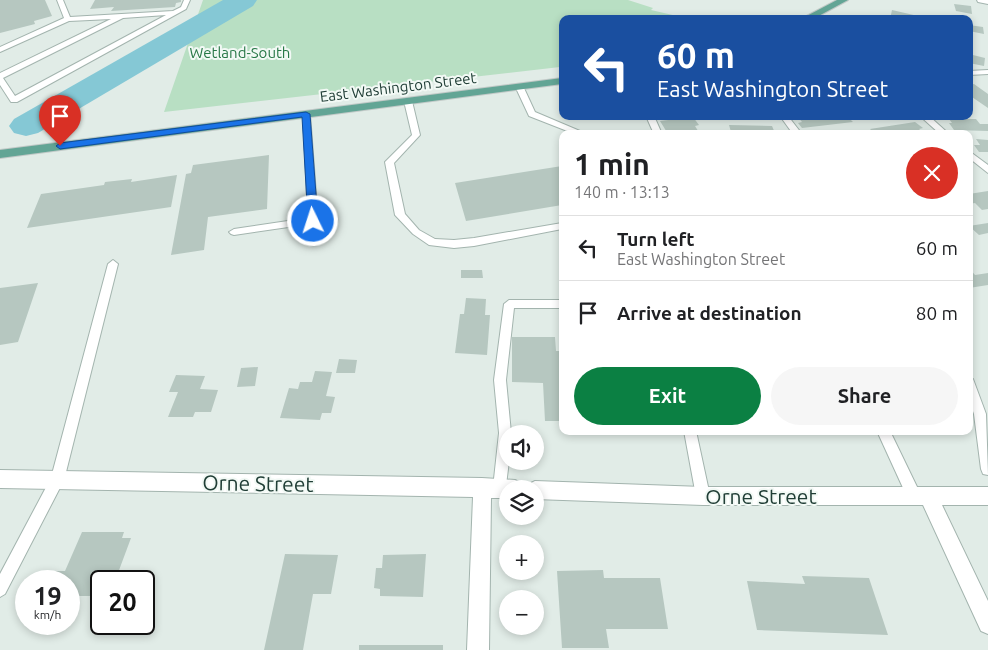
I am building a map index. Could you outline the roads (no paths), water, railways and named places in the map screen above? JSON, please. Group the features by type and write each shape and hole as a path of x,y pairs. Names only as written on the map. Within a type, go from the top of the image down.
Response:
{"main road":[{"path":"820,15 844,0"},
{"name":"East Washington Street","path":"0,154 559,81"}],"street":[{"path":"981,0 988,1"},
{"name":"Orne Street","path":"0,479 499,488"},
{"path":"478,650 499,488"},
{"name":"Orne Street","path":"544,490 703,496 988,496"},
{"path":"921,495 988,624"}],"lane":[{"path":"60,0 68,19"},
{"path":"121,16 0,78 14,100 184,8 187,0"},
{"path":"0,50 68,19 175,12"},
{"path":"973,73 988,72"},
{"path":"519,86 532,114 573,130"},
{"path":"408,101 416,135 389,162 400,216 416,232 433,242 454,244 559,226"},
{"path":"234,232 313,221 306,114"},
{"path":"787,120 795,130"},
{"path":"929,120 940,130"},
{"path":"973,157 988,170"},
{"path":"0,589 58,480 113,264"},
{"path":"500,480 505,433 500,380 509,304 559,304"},
{"path":"973,394 980,414 988,469"},
{"path":"691,435 703,496"},
{"path":"885,435 921,495"}],"waterway":[{"path":"26,126 243,0"}],"park label":[{"name":"Wetland-South","path":"240,52"}]}
